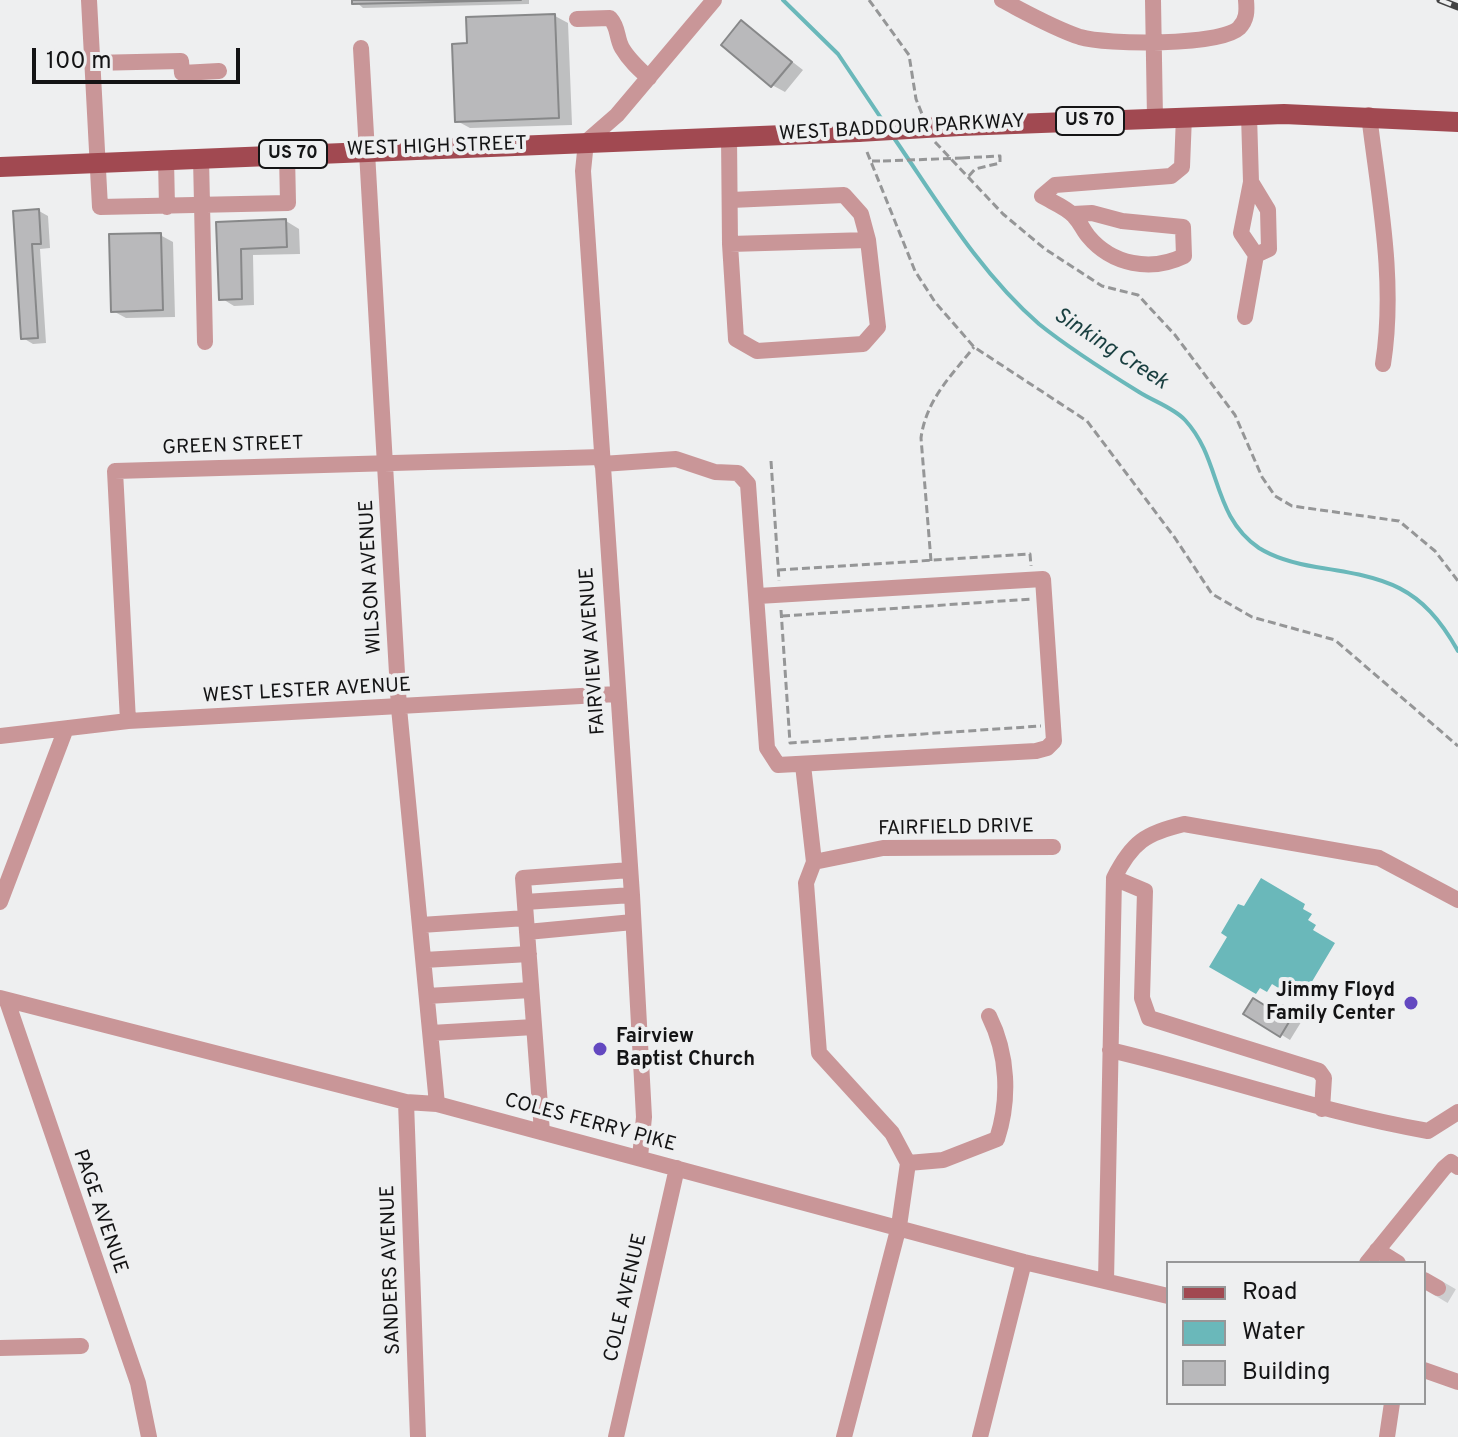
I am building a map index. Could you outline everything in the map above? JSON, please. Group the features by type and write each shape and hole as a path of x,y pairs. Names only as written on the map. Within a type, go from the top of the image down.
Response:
{"main road":[{"name":"WEST BADDOUR PARKWAY","path":"586,142 1184,116 1369,115 1458,122"},
{"name":"WEST HIGH STREET","path":"0,167 586,142"}],"street":[{"path":"89,0 100,207 202,208 288,203 287,154"},
{"path":"1002,0 1083,38 1155,41 1225,37 1240,28 1247,15 1246,0"},
{"path":"1153,0 1155,118"},
{"path":"586,142 617,115 710,1"},
{"path":"577,19 610,18 618,27 619,44 629,59 649,78"},
{"name":"WILSON AVENUE","path":"361,48 399,708 437,1104"},
{"path":"92,63 181,61 182,73 219,71"},
{"path":"1245,317 1256,255 1241,233 1251,182 1249,115"},
{"path":"1369,115 1384,222 1388,332 1383,364"},
{"path":"1073,214 1092,213 1122,221 1183,227 1184,256 1167,264 1134,264 1109,255 1089,238 1073,214 1042,196 1055,185 1171,176 1182,167 1184,116"},
{"path":"729,136 730,244 736,339 757,351 863,344 878,327 868,240 861,214 844,195 731,200"},
{"name":"FAIRVIEW AVENUE","path":"586,142 583,171 644,1117 640,1157"},
{"path":"201,158 205,342"},
{"path":"166,159 167,207"},
{"path":"1251,182 1268,210 1271,228 1269,249 1256,255"},
{"path":"730,244 868,240"},
{"name":"GREEN STREET","path":"128,721 115,471 676,459 715,472 738,473 748,484 767,748 778,765 803,765"},
{"path":"758,596 1043,579 1054,741 1047,748 803,765 814,862 806,883 819,1053 892,1133 908,1163 899,1226 844,1437"},
{"name":"WEST LESTER AVENUE","path":"0,736 65,731 128,721 617,694"},
{"path":"0,902 65,731"},
{"path":"1106,1281 1114,878 1127,851 1155,831 1184,824 1379,858 1458,900"},
{"name":"FAIRFIELD DRIVE","path":"814,862 883,848 1053,847"},
{"path":"542,1132 523,878 630,870"},
{"path":"1114,878 1145,891 1142,998 1149,1018 1319,1071 1324,1078 1322,1109"},
{"path":"526,917 632,895"},
{"path":"421,925 526,917 633,922"},
{"path":"424,960 529,954"},
{"path":"427,996 531,990"},
{"name":"COLES FERRY PIKE","path":"3,1000 406,1102 437,1104 1024,1262 1166,1296"},
{"name":"PAGE AVENUE","path":"3,1000 138,1383 149,1437"},
{"path":"908,1163 943,1160 997,1139 1006,1112 1005,1080 998,1035 989,1016"},
{"path":"431,1033 534,1027"},
{"path":"1110,1050 1175,1065 1322,1109 1428,1131 1458,1112"},
{"name":"SANDERS AVENUE","path":"406,1102 418,1437"},
{"path":"1372,1256 1456,1162"},
{"name":"COLE AVENUE","path":"616,1437 677,1168"},
{"path":"980,1437 1024,1262"},
{"path":"0,1348 81,1346"},
{"path":"1426,1371 1458,1382"},
{"path":"1387,1437 1392,1405"}],"path":[{"path":"869,0 909,55 916,99 927,124"},
{"path":"932,136 938,149 1045,249 1102,286 1138,295 1175,335 1235,415 1262,477 1275,496 1292,506 1399,521 1435,551 1458,581"},
{"path":"867,152 915,271 935,302 974,347 1087,421 1212,594 1252,617 1335,640 1458,746"},
{"path":"872,161 1000,156 1000,163 975,169 967,178"},
{"path":"931,561 922,431 931,402 974,347"},
{"path":"771,461 779,585"},
{"path":"778,570 1030,554 1031,569"},
{"path":"782,616 1036,599"},
{"path":"781,602 790,743 1045,726"}],"water":[{"path":"1261,878 1305,904 1303,909 1312,914 1308,920 1316,925 1313,930 1335,943 1304,995 1284,983 1280,989 1272,984 1267,992 1260,988 1256,994 1209,967 1227,937 1221,933 1238,904 1244,906"}],"building":[{"path":"352,0 521,0 352,4"},
{"path":"555,14 559,118 455,122 452,44 467,43 466,17"},
{"path":"741,20 792,62 771,87 721,45"},
{"path":"39,209 41,244 32,244 38,338 21,339 13,211"},
{"path":"286,219 287,247 241,249 242,299 219,300 216,222"},
{"path":"161,233 163,310 111,312 109,234"},
{"path":"1253,998 1277,1013 1282,1005 1295,1012 1280,1037 1243,1014"}],"waterway":[{"name":"Sinking Creek","path":"783,0 838,54 885,124"},
{"name":"Sinking Creek","path":"894,138 961,236 1018,304 1075,351 1185,420 1205,452 1232,520 1244,535 1259,548 1279,558 1363,575 1400,588 1430,612 1458,651"}],"tunnel":[{"path":"1438,1288 1458,1300"}],"railway":[{"path":"1440,0 1458,7"}],"place":[{"name":"Jimmy Floyd Family Center","path":"1411,1003"},
{"name":"Fairview Baptist Church","path":"600,1049"}]}
